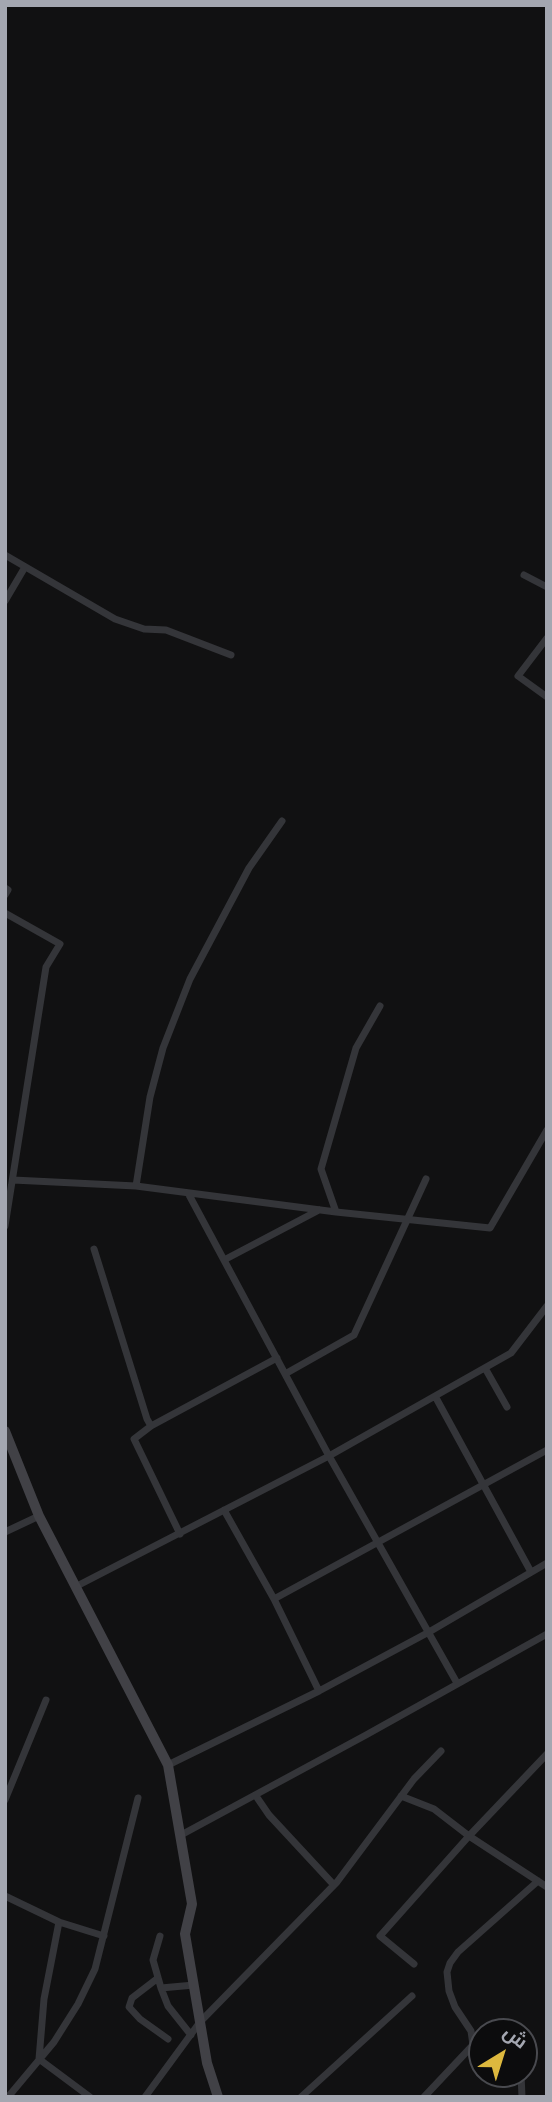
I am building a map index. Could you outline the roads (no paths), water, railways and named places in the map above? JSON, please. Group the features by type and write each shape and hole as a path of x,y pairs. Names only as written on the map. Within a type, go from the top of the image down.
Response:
{"street":[{"path":"5,555 115,619 144,629 166,630 231,655"},
{"path":"5,601 25,567"},
{"path":"524,575 547,587"},
{"path":"547,638 518,676 547,697"},
{"path":"136,1186 150,1097 163,1048 190,979 250,868 282,821"},
{"path":"5,888 8,890 5,895"},
{"path":"5,914 60,944 46,967 5,1226"},
{"path":"336,1212 321,1168 356,1048 380,1006"},
{"path":"13,1180 136,1186 319,1210 489,1228 547,1130"},
{"path":"285,1374 355,1335 426,1179"},
{"path":"188,1193 329,1456 457,1683"},
{"path":"224,1260 319,1210"},
{"path":"94,1250 151,1426"},
{"path":"75,1587 329,1456 510,1353 547,1306"},
{"path":"180,1534 134,1439 151,1426 277,1358"},
{"path":"485,1367 507,1407"},
{"path":"435,1396 531,1572"},
{"path":"5,1431 39,1516 168,1765 192,1904 185,1934 207,2063 218,2097"},
{"path":"274,1599 547,1450"},
{"path":"225,1510 274,1599 318,1691"},
{"path":"5,1532 39,1516"},
{"path":"168,1765 318,1691 429,1632 547,1563"},
{"path":"180,1835 256,1796 547,1634"},
{"path":"5,1800 47,1700"},
{"path":"145,2097 200,2022 333,1885 401,1796 441,1751"},
{"path":"414,1964 380,1936 547,1754"},
{"path":"256,1796 277,1824 333,1885"},
{"path":"401,1796 434,1809 469,1836 547,1887"},
{"path":"8,2097 54,2042 96,1969 138,1798"},
{"path":"468,2026 451,1998 447,1981 450,1963 458,1952 538,1881"},
{"path":"5,1896 60,1922 104,1936"},
{"path":"39,2059 44,1999 60,1922"},
{"path":"160,1936 153,1960 161,1988 168,2006 191,2035"},
{"path":"158,1978 132,1998 129,2007 140,2019 168,2039"},
{"path":"161,1988 194,1985"},
{"path":"301,2097 412,1996"},
{"path":"424,2097 468,2052"},
{"path":"39,2059 89,2097"}]}
